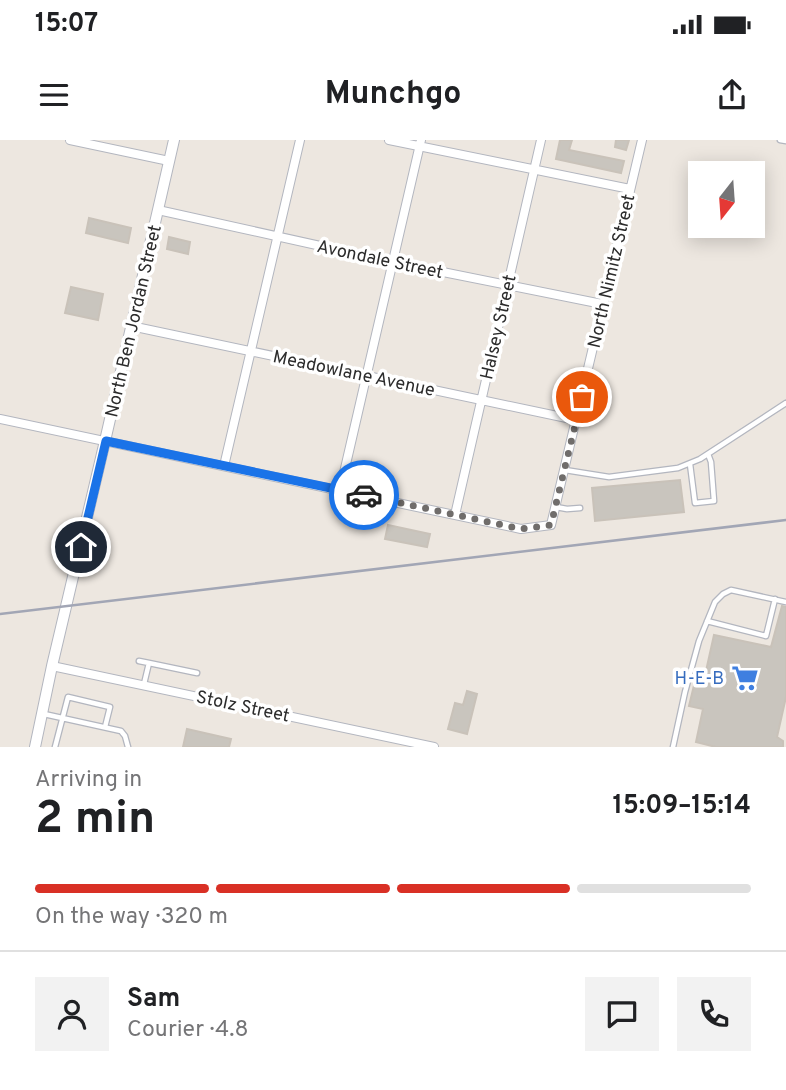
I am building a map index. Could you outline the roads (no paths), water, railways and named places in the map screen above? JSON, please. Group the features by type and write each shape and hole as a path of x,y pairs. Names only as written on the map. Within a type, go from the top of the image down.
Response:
{"street":[{"path":"71,140 169,161"},
{"name":"North Ben Jordan Street","path":"36,747 52,666 174,140"},
{"path":"224,466 300,140"},
{"path":"390,140 420,143 630,189"},
{"name":"Halsey Street","path":"455,515 541,140"},
{"name":"North Nimitz Street","path":"455,515 521,529 551,525 642,140"},
{"path":"340,490 420,143"},
{"name":"Avondale Street","path":"158,211 602,304"},
{"name":"Meadowlane Avenue","path":"131,326 576,420"},
{"path":"0,419 455,515"},
{"name":"Stolz Street","path":"52,666 435,747"}],"lane":[{"path":"780,140 786,141"},
{"path":"565,469 609,477 678,468 708,454 786,403"},
{"path":"690,464 695,503 715,501 708,454"},
{"path":"556,507 580,508"},
{"path":"673,747 699,641 719,597 727,591 737,591 786,602"},
{"path":"707,621 766,636 775,600"},
{"path":"139,661 197,673"},
{"path":"144,685 149,663"},
{"path":"55,747 68,697 110,707 105,727"},
{"path":"42,713 121,731 128,747"}],"railway":[{"path":"0,614 786,520"}],"place":[{"name":"H-E-B","path":"745,678"}]}
